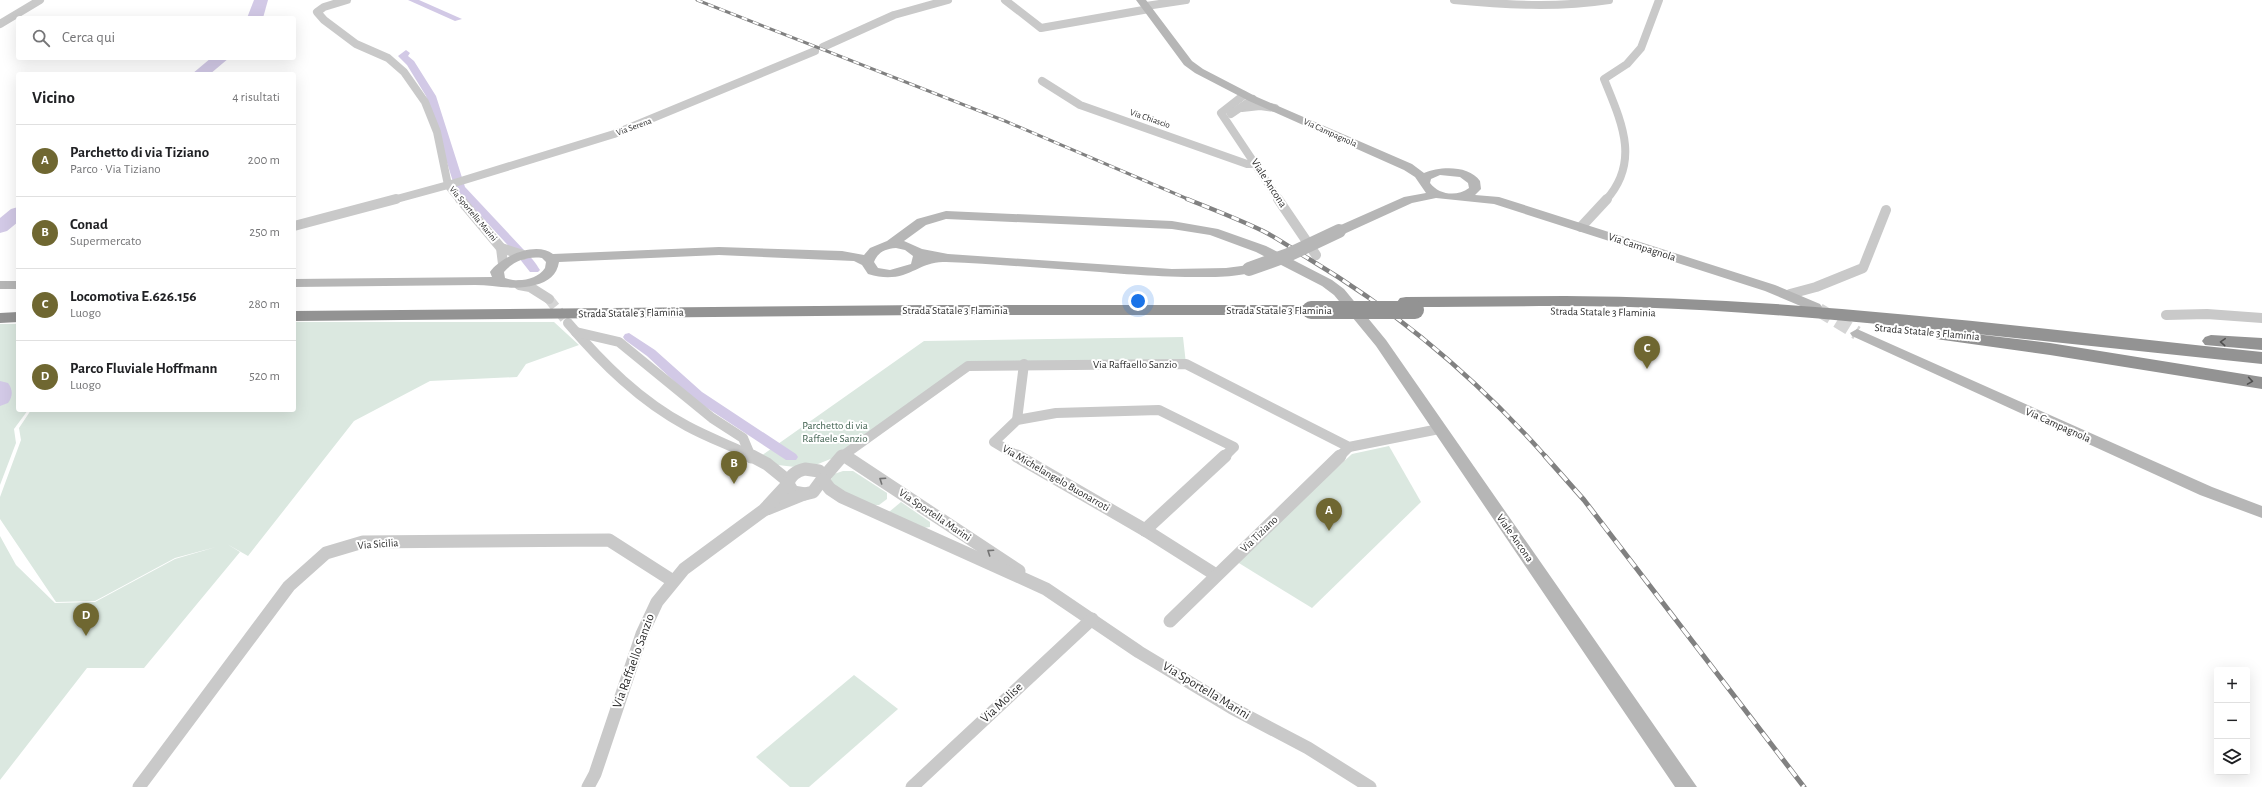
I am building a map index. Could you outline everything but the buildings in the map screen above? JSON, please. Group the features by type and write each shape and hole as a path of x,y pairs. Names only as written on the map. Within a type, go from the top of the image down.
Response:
{"highway":[{"name":"Strada Statale 3 Flaminia","path":"296,305 1411,306 1654,303 1895,319 2262,358"},
{"path":"0,305 16,305"},
{"name":"Strada Statale 3 Flaminia","path":"296,316 1310,306"},
{"name":"Strada Statale 3 Flaminia","path":"1411,306 1674,313 1921,332 2262,368"},
{"path":"0,318 16,318"},
{"path":"1895,319 1962,321 2087,334 2262,344"},
{"path":"1921,332 1974,341 2050,349 2262,383"}],"main road":[{"name":"Via Campagnola","path":"1145,5 1188,62 1214,79 1248,97 1408,167 1427,180 1437,194 1495,200 1790,294 1815,307"},
{"name":"Via Campagnola","path":"1427,180 1447,170 1463,174 1474,181 1475,186 1495,200"},
{"path":"1408,200 1427,180"},
{"path":"1461,197 1472,193 1475,186"},
{"path":"427,281 461,276 502,265 523,255 539,254 551,258 719,251 842,254 876,250 890,245 916,255 948,258 1172,273 1226,272 1249,269 1288,255 1408,200 1437,194"},
{"name":"Viale Ancona","path":"890,245 926,219 946,215 1172,225 1213,232 1261,249 1311,274 1338,292 1381,343 1439,429 1600,658 1687,787"},
{"path":"907,232 916,255"},
{"path":"867,262 868,257 876,250"},
{"path":"842,254 857,257 867,262 873,270 887,275 905,272 916,255"},
{"path":"296,283 489,281 519,285 546,276 564,266 601,255"},
{"path":"546,276 554,265 551,258"},
{"name":"Via Sportella Marini","path":"502,265 496,276 504,283"},
{"path":"0,285 16,285"},
{"name":"Via Campagnola","path":"1857,333 2206,491 2262,512"}],"street":[{"path":"0,24 40,0"},
{"name":"Via Sportella Marini","path":"347,0 324,7 317,12 324,20 356,44 388,58 404,72 425,102 437,132 448,184 501,248 502,265"},
{"path":"823,48 894,15 948,0"},
{"path":"1005,0 1041,28 1145,5 1186,0"},
{"path":"1454,0 1480,4 1514,6 1577,5 1609,0"},
{"path":"1581,227 1612,193 1625,170 1625,147 1622,124 1604,79 1627,64 1641,48 1659,0"},
{"name":"Via Serena","path":"296,225 471,178 644,124 814,52"},
{"name":"Via Chiascio","path":"1042,81 1086,107 1247,164 1257,164"},
{"path":"1241,108 1248,97"},
{"path":"1224,116 1248,97"},
{"path":"1224,116 1241,108 1253,106 1275,108"},
{"name":"Viale Ancona","path":"1224,116 1316,255"},
{"path":"1790,294 1816,287 1863,268 1886,210"},
{"path":"501,248 523,255"},
{"path":"519,285 530,287 548,299 542,285 546,276"},
{"path":"2166,315 2207,314 2262,318"},
{"name":"Via Sportella Marini","path":"568,323 619,377 667,415 770,466 788,483 793,491 842,497"},
{"path":"576,332 619,342 712,418 743,438 751,457"},
{"path":"1024,364 1017,420 1056,413 1159,410 1234,447 1145,530"},
{"name":"Via Raffaello Sanzio","path":"806,469 842,456 968,366 1024,364 1186,364 1349,447"},
{"name":"Via Michelangelo Buonarroti","path":"1017,420 994,442 1145,530 1216,575"},
{"path":"1349,447 1439,429"},
{"name":"Via Tiziano","path":"1170,621 1349,447"},
{"name":"Via Sportella Marini","path":"842,456 1092,619 1139,652 1232,708 1308,748 1370,787"},
{"name":"Via Raffaello Sanzio","path":"824,479 842,456"},
{"name":"Via Sportella Marini","path":"770,466 819,471 830,489 842,497 1046,589"},
{"path":"788,483 795,473 806,469"},
{"path":"807,493 819,488 824,479"},
{"name":"Via Raffaello Sanzio","path":"588,787 595,774 642,634 657,602 672,581 684,569 764,510 788,483"},
{"name":"Via Raffaello Sanzio","path":"764,510 807,493"},
{"name":"Via Sicilia","path":"139,787 289,586 326,553 363,542 609,540 672,581"},
{"name":"Via Molise","path":"912,787 1092,619"}],"green space":[{"path":"296,322 554,322 579,345 526,364 517,377 430,381 354,421 248,556 227,544 240,552 144,668 87,668 0,780 0,536 16,565 55,603 95,602 175,559 216,547 175,558 95,601 56,602 0,519 0,497 21,440 19,428 30,412 296,412"},
{"path":"0,324 16,324 16,412 27,412 14,429 16,443 0,485"},
{"name":"Parchetto di via Raffaele Sanzio","path":"1183,337 1186,364 968,364 838,456 813,466 795,467 778,465 761,456 924,341"},
{"path":"1389,446 1421,502 1312,608 1234,560 1352,454"},
{"path":"843,471 853,471 887,493 887,499 879,505 872,505 833,487 830,481 834,474"},
{"path":"901,502 930,522 930,527 924,528 889,512"},
{"path":"854,675 898,709 809,787 790,787 756,757"}],"waterway":[{"path":"256,16 261,0"},
{"path":"412,0 458,19"},
{"path":"406,53 402,56 411,63 431,96 460,188 519,251"},
{"path":"203,72 218,60"},
{"path":"0,227 16,215"},
{"path":"525,258 534,270"},
{"path":"629,337 651,353 697,395 791,457"},
{"path":"0,388 0,398"}],"tunnel":[{"path":"549,299 568,323"},
{"path":"1819,310 1857,333"}],"railway":[{"path":"697,0 1005,121 1190,200"},
{"path":"1187,199 1235,218 1269,234 1374,301 1405,324 1464,374 1520,428 1546,457"},
{"path":"1545,456 1584,500 1804,787"}],"place":[{"name":"Locomotiva E.626.156","path":"1647,369"},
{"name":"Conad","path":"734,484"},
{"name":"Parchetto di via Tiziano","path":"1329,531"},
{"name":"Parco Fluviale Hoffmann","path":"86,636"}]}
